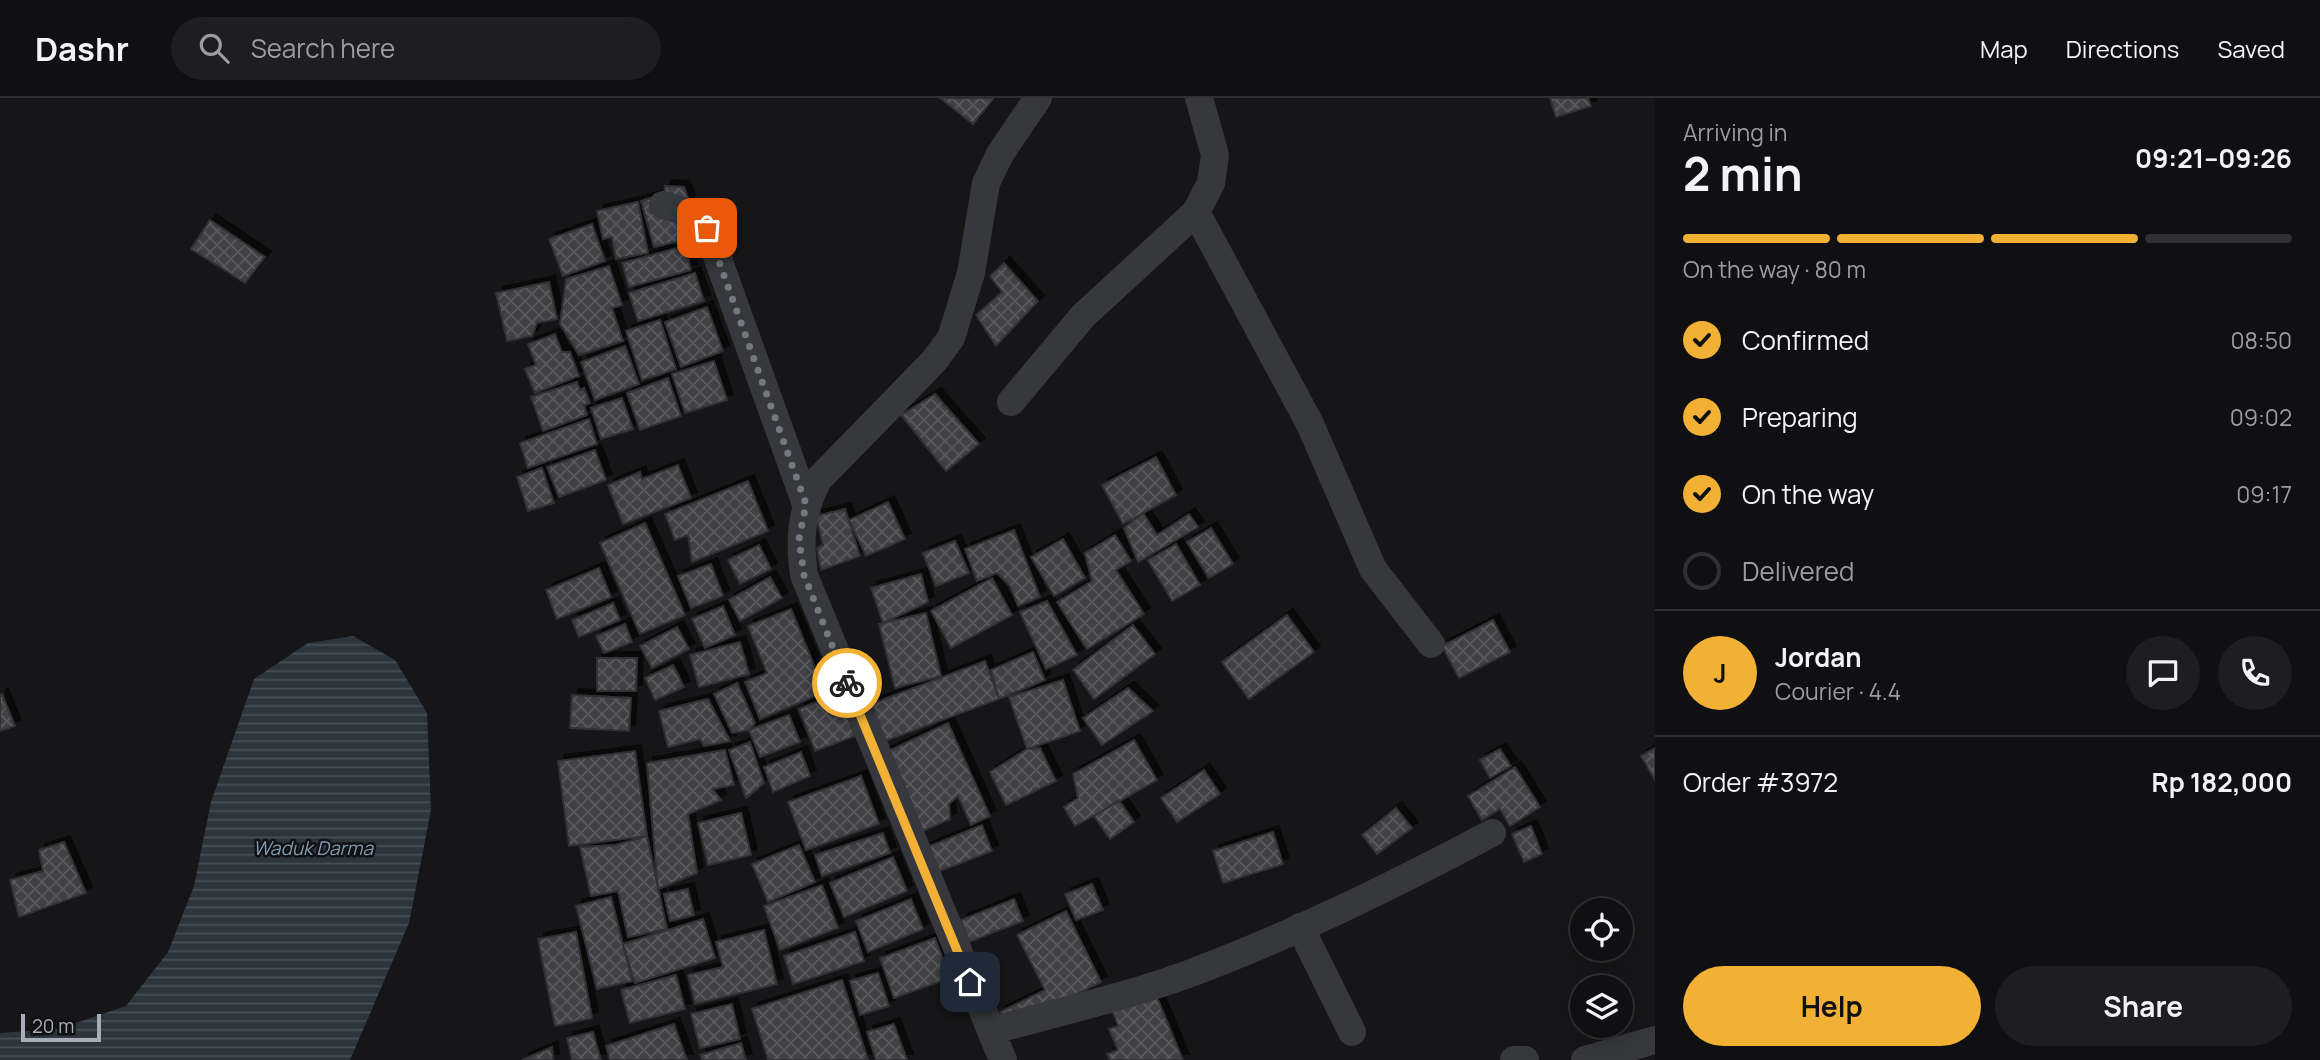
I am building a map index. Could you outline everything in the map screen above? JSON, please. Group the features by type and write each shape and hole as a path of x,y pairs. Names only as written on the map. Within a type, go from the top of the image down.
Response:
{"street":[{"path":"1003,1060 804,575 799,539 806,504 818,480 840,454 934,361 951,338 971,273 986,183 1000,154 1038,98"},
{"path":"1011,402 1083,316 1196,212 1211,183 1215,155 1199,98"},
{"path":"663,205 698,215 704,220 806,504"},
{"path":"1196,212 1310,424 1373,569 1431,644"},
{"path":"991,1031 1189,974 1300,927 1416,873 1492,833"},
{"path":"1300,927 1352,1032"},
{"path":"1585,1060 1655,1040"},
{"path":"1514,1060 1525,1060"}],"water":[{"name":"Waduk Darma","path":"353,636 395,660 427,713 431,810 409,923 350,1060 0,1060 0,1033 58,1029 126,1006 168,952 194,886 211,802 254,679 308,643"}],"building":[{"path":"940,98 994,98 973,124"},
{"path":"1550,98 1588,98 1591,106 1556,117"},
{"path":"665,186 684,187 689,201 676,215 683,240 654,247 641,201 664,194"},
{"path":"638,202 648,253 616,259 612,237 603,239 597,211"},
{"path":"210,220 265,257 245,283 191,249"},
{"path":"592,224 605,261 563,276 549,239"},
{"path":"685,246 691,270 629,287 622,263"},
{"path":"1004,263 1038,301 996,346 976,315 1002,292 990,276"},
{"path":"609,266 622,305 612,308 623,341 579,355 560,324 566,279"},
{"path":"695,273 704,301 638,321 629,293"},
{"path":"549,282 557,319 537,323 532,336 507,341 496,293"},
{"path":"707,307 723,351 681,367 665,322"},
{"path":"660,320 676,369 642,380 626,331"},
{"path":"555,334 562,352 570,352 579,376 535,393 525,369 536,365 528,344"},
{"path":"625,346 639,384 595,400 581,362"},
{"path":"714,361 727,400 685,413 672,374"},
{"path":"668,378 681,416 640,430 627,393"},
{"path":"577,382 580,390 584,388 590,403 584,405 587,415 543,431 531,397"},
{"path":"935,394 979,444 946,471 901,415"},
{"path":"622,398 633,429 601,439 591,408"},
{"path":"589,419 597,444 528,468 520,443"},
{"path":"595,450 606,480 559,497 547,467"},
{"path":"1156,457 1176,495 1123,524 1102,485"},
{"path":"678,465 691,498 623,524 608,485 640,472 642,479"},
{"path":"542,468 554,503 528,511 517,477"},
{"path":"748,481 768,531 692,562 688,535 675,540 665,514"},
{"path":"888,502 905,539 866,556 849,520"},
{"path":"845,509 860,556 821,570 817,548 823,545 816,516"},
{"path":"1143,513 1157,535 1189,514 1198,527 1138,562 1124,528"},
{"path":"645,523 685,615 640,634 600,543"},
{"path":"1211,528 1233,564 1209,578 1187,542"},
{"path":"1014,530 1040,597 1018,606 1010,586 997,573 977,581 965,549"},
{"path":"1115,535 1131,561 1116,570 1144,614 1087,649 1057,602 1092,581 1085,553"},
{"path":"1063,539 1085,578 1054,596 1031,557"},
{"path":"955,541 969,573 936,586 923,553"},
{"path":"1176,544 1200,585 1172,601 1148,560"},
{"path":"759,545 771,569 740,584 728,560"},
{"path":"711,564 723,596 691,608 678,576"},
{"path":"599,568 611,597 557,619 546,590"},
{"path":"921,574 928,602 883,623 871,588"},
{"path":"770,577 782,598 740,621 729,600"},
{"path":"992,578 1012,615 951,648 931,611"},
{"path":"1047,601 1077,655 1046,669 1020,612"},
{"path":"613,603 620,620 579,637 572,620"},
{"path":"723,606 735,635 705,648 692,619"},
{"path":"791,609 825,692 760,719 745,682 767,673 748,626"},
{"path":"926,613 941,676 895,688 879,624"},
{"path":"1287,615 1314,652 1249,699 1222,662"},
{"path":"1493,620 1510,652 1459,678 1442,646"},
{"path":"625,624 632,642 604,653 596,636"},
{"path":"1133,625 1155,654 1094,699 1073,670"},
{"path":"677,627 689,649 652,668 640,646"},
{"path":"740,642 749,674 699,687 690,655"},
{"path":"1033,652 1045,680 999,699 991,670"},
{"path":"597,658 637,658 636,691 597,691"},
{"path":"985,661 999,699 885,741 871,704"},
{"path":"673,665 684,687 655,700 645,678"},
{"path":"1063,680 1080,731 1027,749 1009,697"},
{"path":"737,683 755,723 749,730 732,733 714,694"},
{"path":"1128,688 1153,711 1102,745 1083,718"},
{"path":"838,693 855,736 815,751 799,709"},
{"path":"2,694 15,726 0,731 0,695"},
{"path":"572,695 631,698 629,731 570,728"},
{"path":"708,699 730,741 704,746 700,739 668,747 659,711"},
{"path":"789,715 800,742 760,757 749,730"},
{"path":"948,723 990,816 971,825 958,796 949,804 950,819 918,833 882,754"},
{"path":"1134,740 1157,780 1075,826 1064,807 1078,798 1073,774"},
{"path":"750,742 764,783 746,798 729,750"},
{"path":"1040,748 1056,781 1006,805 990,772 1027,749"},
{"path":"1655,748 1655,780 1641,756"},
{"path":"1500,749 1511,766 1490,778 1480,760"},
{"path":"725,750 734,785 713,789 721,800 688,814 697,873 658,889 647,763"},
{"path":"635,751 647,836 569,846 558,761"},
{"path":"801,752 810,776 773,792 764,767"},
{"path":"1515,767 1540,807 1510,826 1500,809 1482,820 1468,796"},
{"path":"1204,770 1220,794 1177,822 1161,798"},
{"path":"861,776 879,824 806,850 788,802"},
{"path":"1119,800 1134,822 1110,839 1094,816"},
{"path":"1396,808 1412,828 1377,854 1362,835"},
{"path":"741,813 751,855 708,865 698,823"},
{"path":"982,825 992,851 935,873 925,848"},
{"path":"1531,826 1542,854 1524,862 1512,834"},
{"path":"1273,832 1283,864 1223,883 1213,851"},
{"path":"883,833 890,853 822,876 815,855"},
{"path":"647,836 667,929 628,937 618,891 591,896 580,847 616,845"},
{"path":"64,842 86,893 19,917 10,880 43,871 39,850"},
{"path":"799,845 815,882 768,902 752,864"},
{"path":"893,857 907,891 844,917 830,883"},
{"path":"1092,884 1103,910 1076,920 1065,894"},
{"path":"822,885 838,928 780,950 764,906"},
{"path":"688,889 694,915 670,921 664,894"},
{"path":"611,897 632,981 597,989 576,906"},
{"path":"911,899 923,929 868,952 856,921"},
{"path":"1014,899 1023,921 969,942 961,920"},
{"path":"1066,911 1101,982 1018,1023 1000,1012 1045,990 1017,935"},
{"path":"703,919 715,958 635,983 623,944"},
{"path":"764,930 777,984 695,1004 688,975 723,967 716,942"},
{"path":"576,932 592,1018 555,1026 538,939"},
{"path":"855,932 864,961 793,984 784,956"},
{"path":"935,938 950,978 894,998 880,958"},
{"path":"878,973 889,1006 860,1015 850,981"},
{"path":"676,975 685,1009 630,1023 621,990"},
{"path":"842,980 868,1060 768,1060 752,1009"},
{"path":"1156,995 1183,1060 1110,1060 1107,1054 1118,1050 1109,1029 1118,1026 1113,1012"},
{"path":"732,1004 740,1039 700,1048 691,1014"},
{"path":"674,1024 687,1060 610,1060 606,1046"},
{"path":"894,1024 907,1060 876,1060 867,1032"},
{"path":"593,1032 601,1060 572,1060 567,1038"},
{"path":"741,1043 746,1060 702,1060 700,1055"},
{"path":"552,1047 553,1060 522,1060"}],"way so far":[{"path":"707,228 806,504 799,539 804,575 847,683"}],"route":[{"path":"847,683 970,982"}]}
